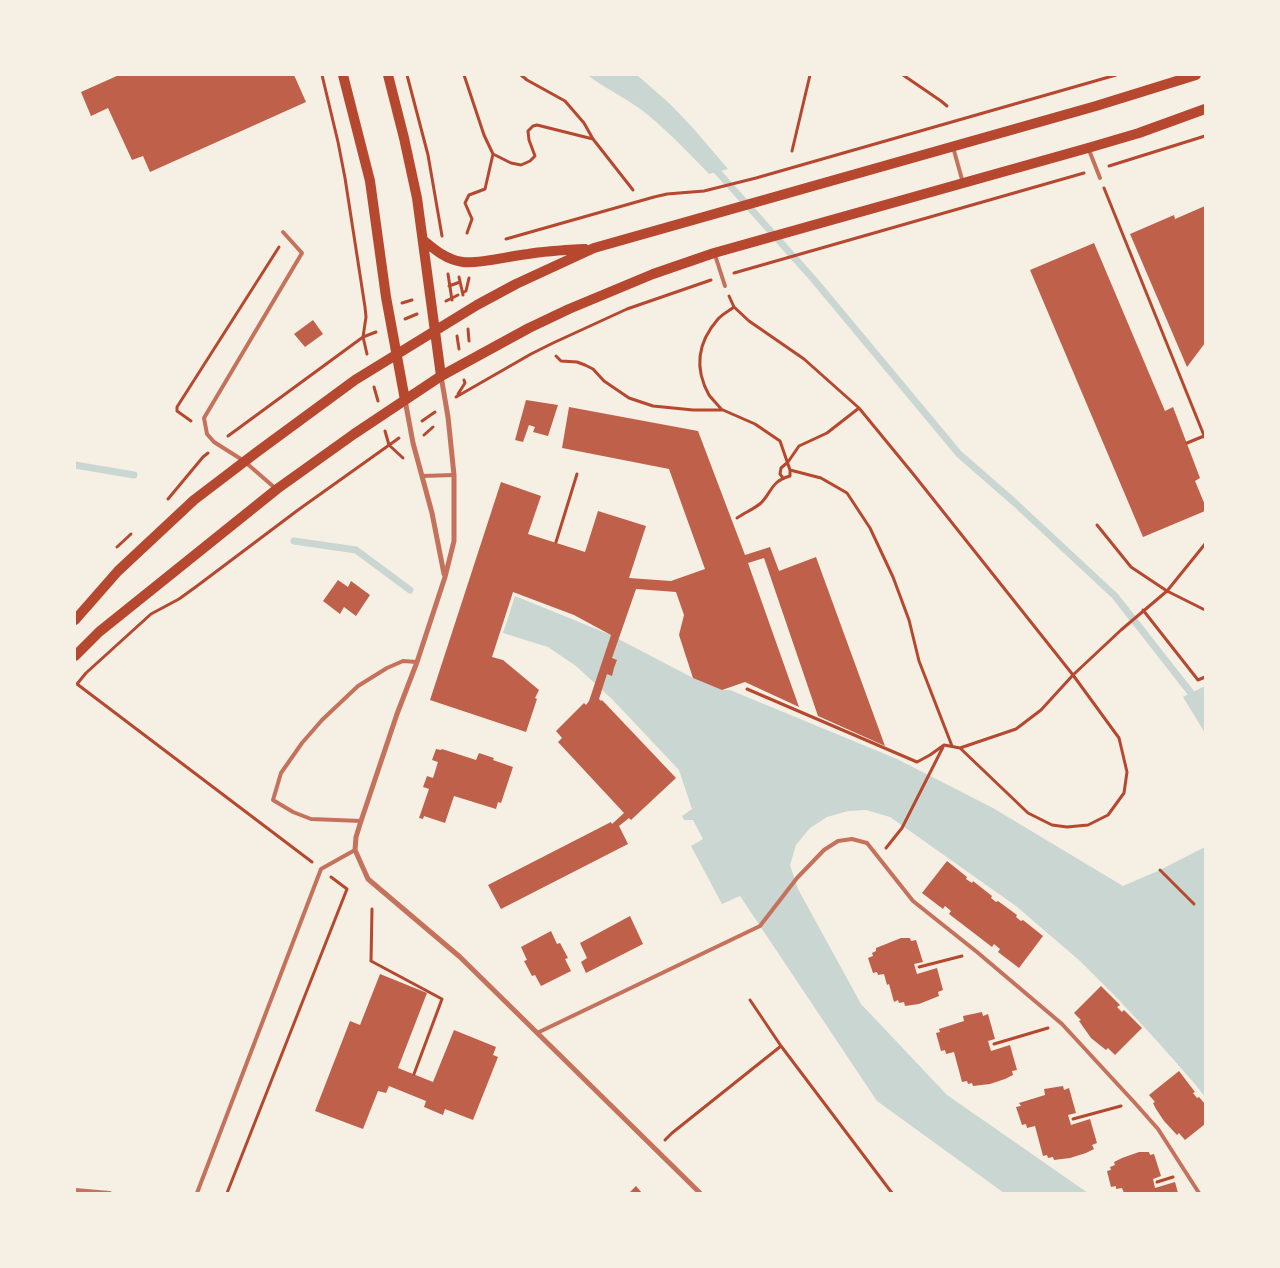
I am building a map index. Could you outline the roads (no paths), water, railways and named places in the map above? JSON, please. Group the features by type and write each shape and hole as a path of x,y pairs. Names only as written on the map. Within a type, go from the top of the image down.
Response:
{"main road":[{"path":"344,75 370,181 386,297 405,400"},
{"path":"388,75 417,198 441,376"},
{"path":"75,620 118,571 194,500 244,461 356,380 477,305 516,284 594,248 1096,106 1196,75"},
{"path":"75,656 99,632 273,492 441,376 529,328 653,274 714,253 1088,148 1139,133 1205,109"},
{"path":"423,240 445,256 462,262 530,253 594,248"}],"street":[{"path":"441,376 448,417 454,475 454,541 445,577 417,662 397,714 361,821 356,837 355,850 368,879 460,957 700,1193"},
{"path":"405,400 413,443 432,513 445,577"}],"lane":[{"path":"953,146 962,183"},
{"path":"1088,148 1100,178"},
{"path":"273,492 244,461 218,444 207,434 204,418 302,253 284,234"},
{"path":"714,253 725,286"},
{"path":"422,476 454,475"},
{"path":"361,821 311,819 293,812 273,800 281,773 316,726 358,686 387,668 403,661 417,662"},
{"path":"537,1033 760,926 797,878 824,850 838,841 852,840 867,843 913,901 1062,1024 1158,1129 1199,1193"},
{"path":"197,1193 321,869 355,850"},
{"path":"75,1190 110,1193"}],"waterway":[{"path":"717,171 815,281 959,454 1014,502 1115,596 1191,693 1205,716"},
{"path":"75,465 134,475"},
{"path":"294,541 356,550 410,590"}]}
